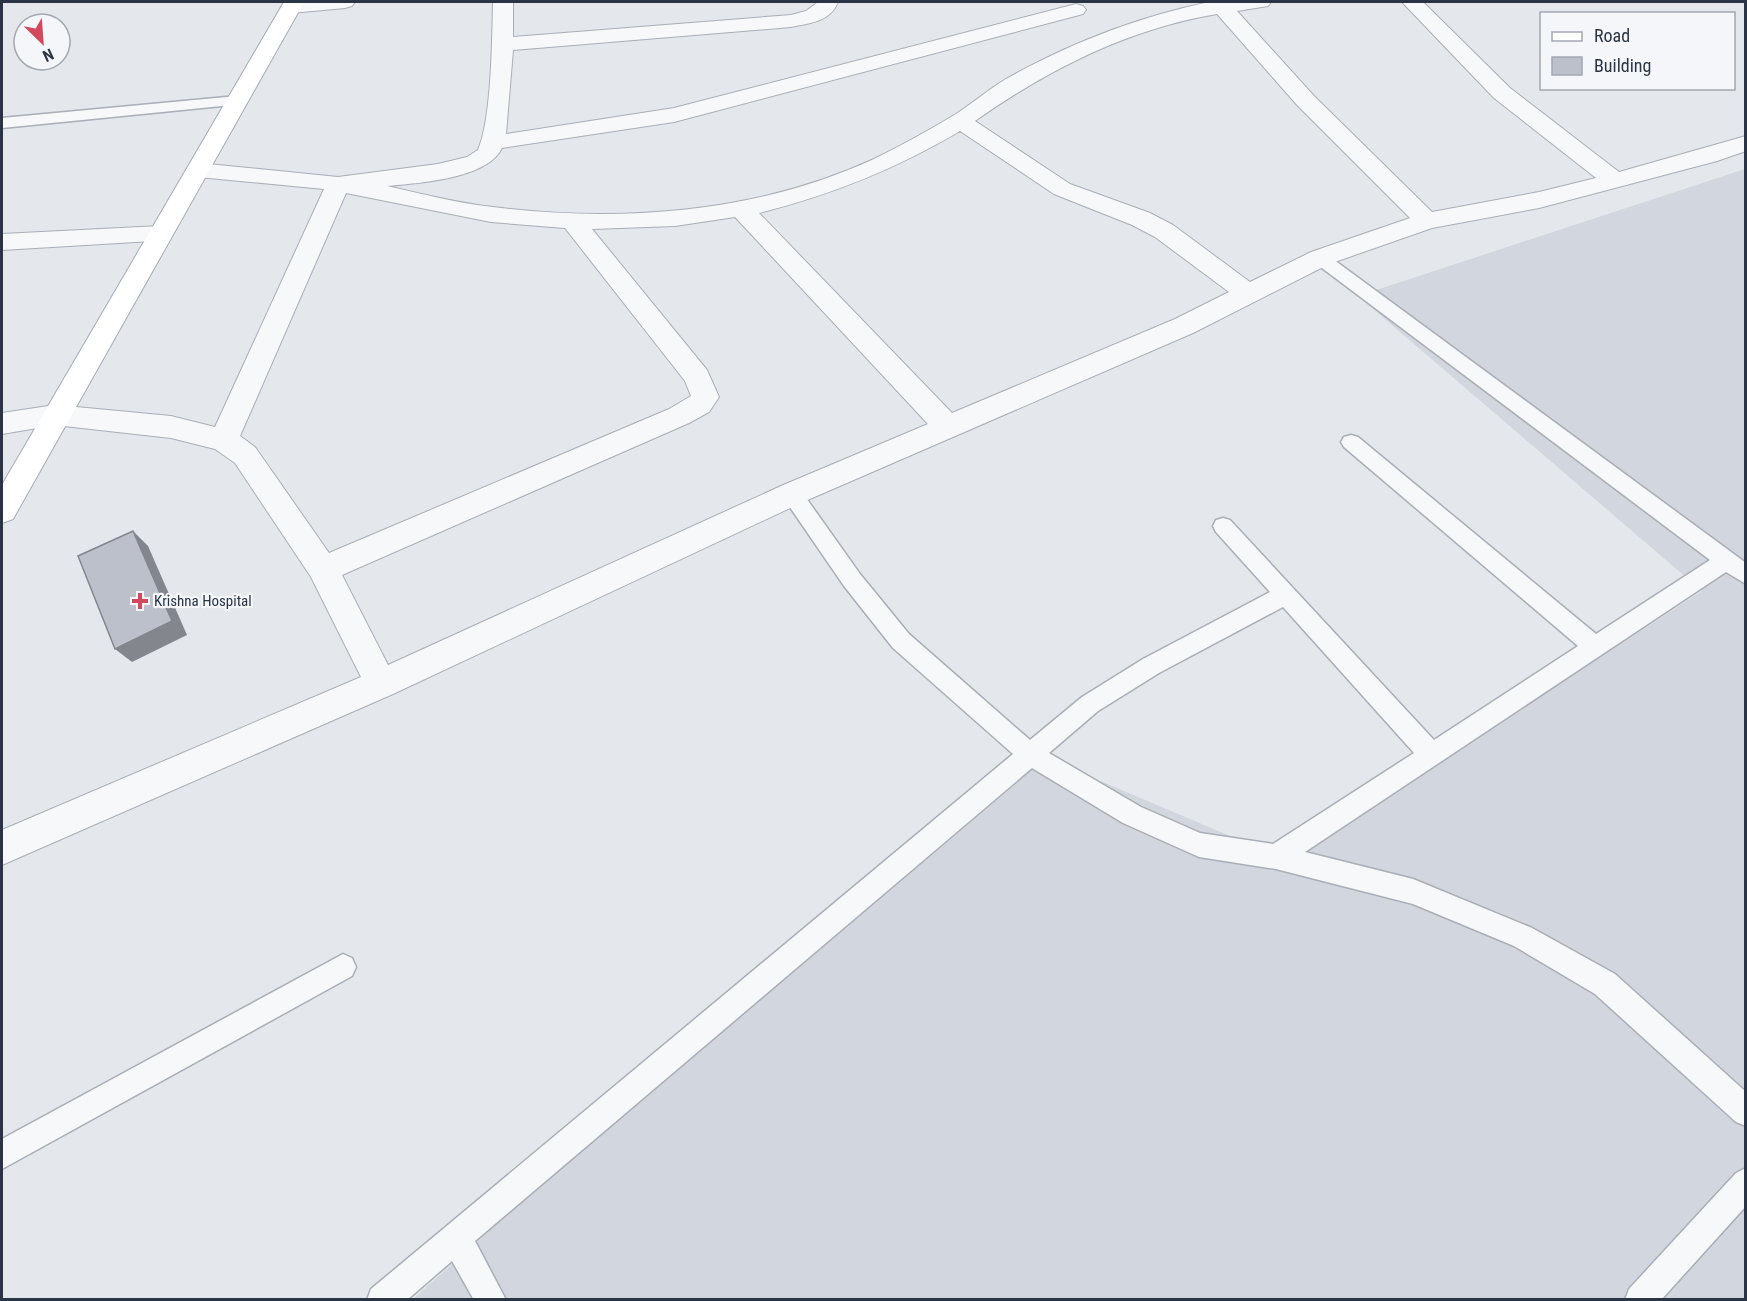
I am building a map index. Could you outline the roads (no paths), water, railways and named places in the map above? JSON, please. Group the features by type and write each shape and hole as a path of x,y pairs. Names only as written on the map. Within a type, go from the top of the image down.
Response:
{"main road":[{"path":"2,511 293,4"}],"street":[{"path":"293,4 345,2"},
{"path":"338,184 444,170 470,164 486,156 493,143 503,44 503,2"},
{"path":"503,44 791,21 813,16 825,9 828,2"},
{"path":"198,170 338,184 510,217 572,221 671,218 742,210 833,184 891,161 960,121 1013,85 1099,39 1180,13 1220,3 1261,2"},
{"path":"1412,2 1502,93 1613,179"},
{"path":"1220,3 1306,101 1427,221"},
{"path":"493,143 674,115 739,100 1072,6 1099,39"},
{"path":"960,121 1062,189 1141,219 1164,231 1249,294"},
{"path":"2,848 381,684 792,494 1184,326 1320,258 1427,221 1539,200 1709,156 1746,143"},
{"path":"224,440 338,184"},
{"path":"742,210 948,428"},
{"path":"323,569 679,416 699,405 705,397 697,377 572,221"},
{"path":"2,242 160,234"},
{"path":"2,423 56,415 171,427 224,440 245,455 323,569 381,684"}],"lane":[{"path":"2,123 237,101"},
{"path":"1320,258 1746,575"},
{"path":"1351,442 1595,647"},
{"path":"792,494 852,580 901,641 1028,753 1132,815 1199,845 1276,857 1413,892 1523,937 1605,984 1746,1112"},
{"path":"1223,526 1432,755"},
{"path":"1276,857 1726,561"},
{"path":"382,1299 1028,753 1107,693 1151,666 1285,595"},
{"path":"2,1155 344,967"},
{"path":"1640,1299 1746,1183"},
{"path":"456,1238 491,1299"}],"place":[{"name":"Krishna Hospital","path":"140,601"}]}
